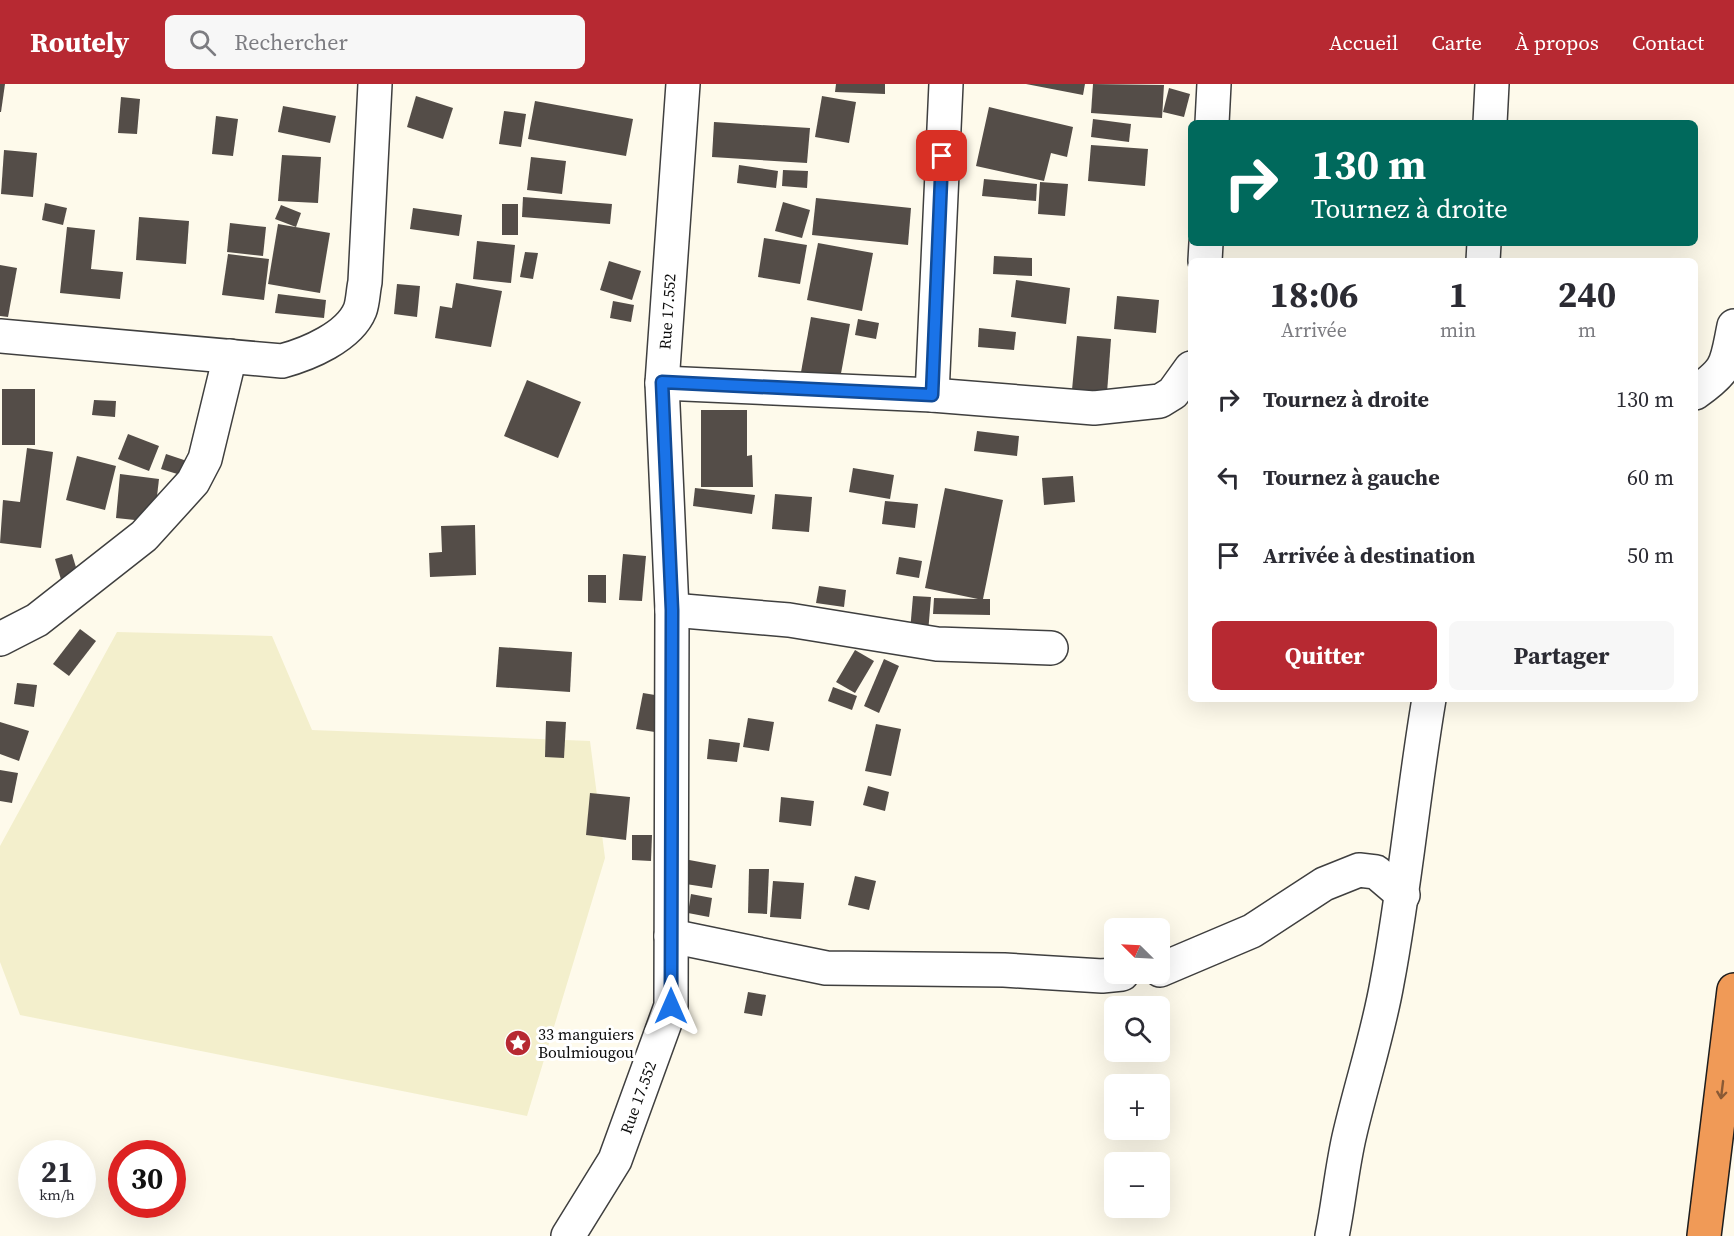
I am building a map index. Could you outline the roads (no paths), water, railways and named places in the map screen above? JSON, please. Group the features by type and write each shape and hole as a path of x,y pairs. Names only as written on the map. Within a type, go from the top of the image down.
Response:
{"highway":[{"path":"1704,1236 1734,990"}],"street":[{"path":"0,336 282,361 309,354 353,321 360,309 365,282 375,84"},
{"name":"Rue 17.552","path":"580,1233 615,1160 671,1006 672,610 662,382 683,84"},
{"path":"932,395 946,84"},
{"path":"1212,120 1214,84"},
{"path":"1490,120 1492,84"},
{"path":"1698,391 1720,375 1726,366 1734,326"},
{"path":"0,639 38,620 144,536 193,482 205,459 230,356"},
{"path":"662,382 932,395 1105,407 1160,401 1173,393 1188,372"},
{"path":"672,610 789,620 937,644 1051,648"},
{"path":"1332,1236 1349,1134 1375,1044 1403,895 1415,783 1428,702"},
{"path":"1170,966 1252,931 1324,884 1359,870 1376,872 1403,895"},
{"path":"671,936 826,968 1004,970 1104,976"}],"place":[{"name":"33 manguiers Boulmiougou","path":"518,1043"}]}
